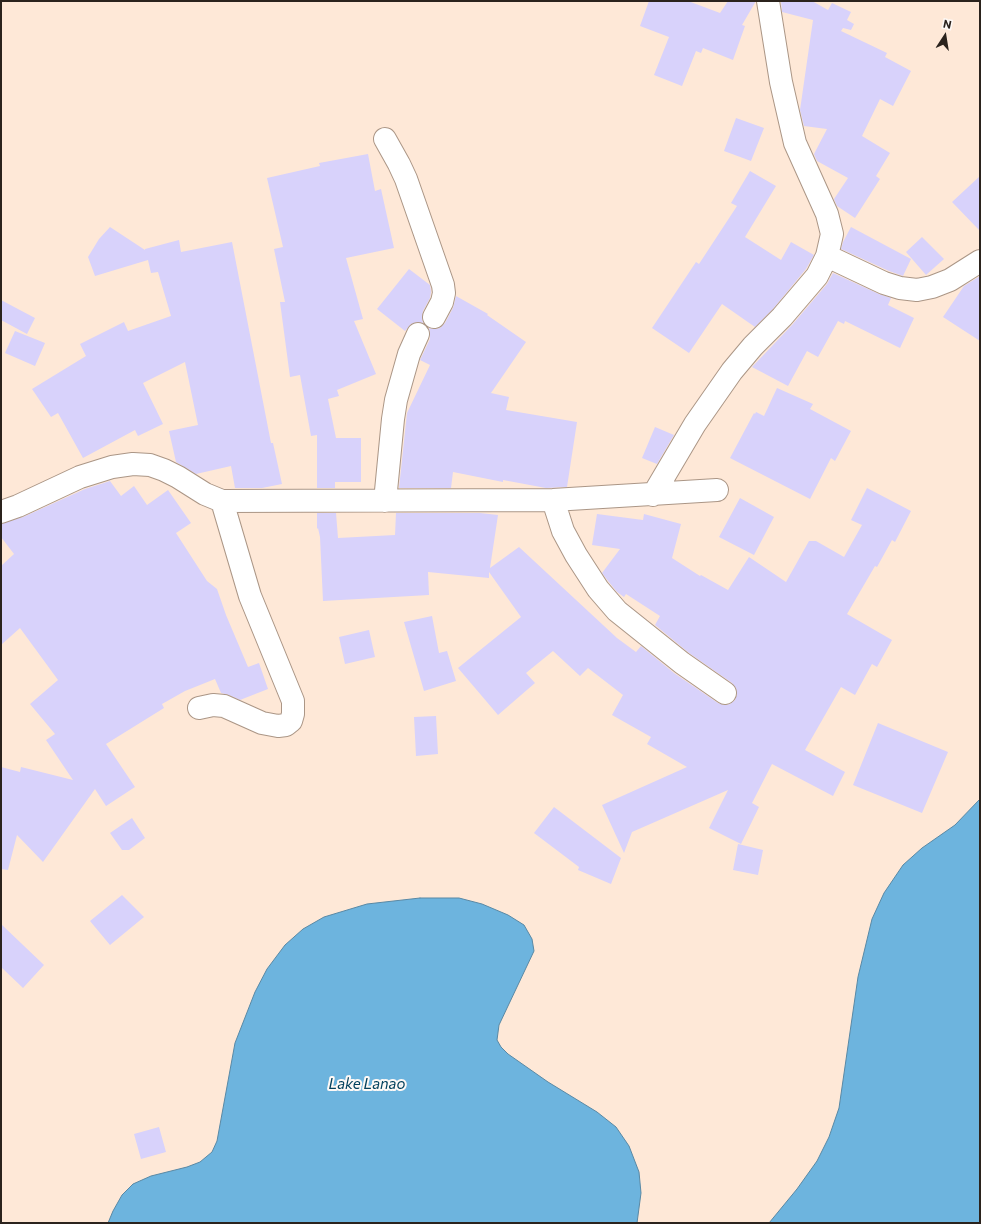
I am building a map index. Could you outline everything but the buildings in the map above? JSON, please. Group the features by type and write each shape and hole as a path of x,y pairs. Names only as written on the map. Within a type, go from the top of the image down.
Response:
{"street":[{"path":"653,495 695,424 732,371 753,346 782,317 817,276 827,256 832,234 827,214 795,143 781,82 768,1"},
{"path":"385,139 406,179 443,285 444,293 442,302 434,317"},
{"path":"827,256 884,283 900,288 917,290 932,287 944,282 980,261"},
{"path":"385,501 395,406 409,354 418,334"},
{"path":"1,512 18,506 80,477 112,467 133,464 150,465 164,470 205,494 222,502 553,500 717,490"},
{"path":"553,500 563,531 576,556 598,589 617,611 676,658 725,692"},
{"path":"199,708 213,705 224,706 262,723 278,726 286,725 291,721 293,714 293,701 250,596 222,502"}],"water":[{"path":"980,799 980,1223 769,1223 797,1189 817,1161 829,1137 839,1108 858,977 872,919 884,893 903,865 922,848 955,825"},
{"name":"Lake Lanao","path":"420,898 459,898 482,904 508,915 524,925 532,939 534,951 499,1025 497,1040 508,1054 548,1082 597,1112 616,1127 629,1146 639,1172 641,1193 637,1223 108,1223 122,1195 133,1184 151,1176 187,1167 200,1162 212,1152 217,1141 235,1043 255,992 267,969 285,945 303,929 324,917 367,904"}]}
